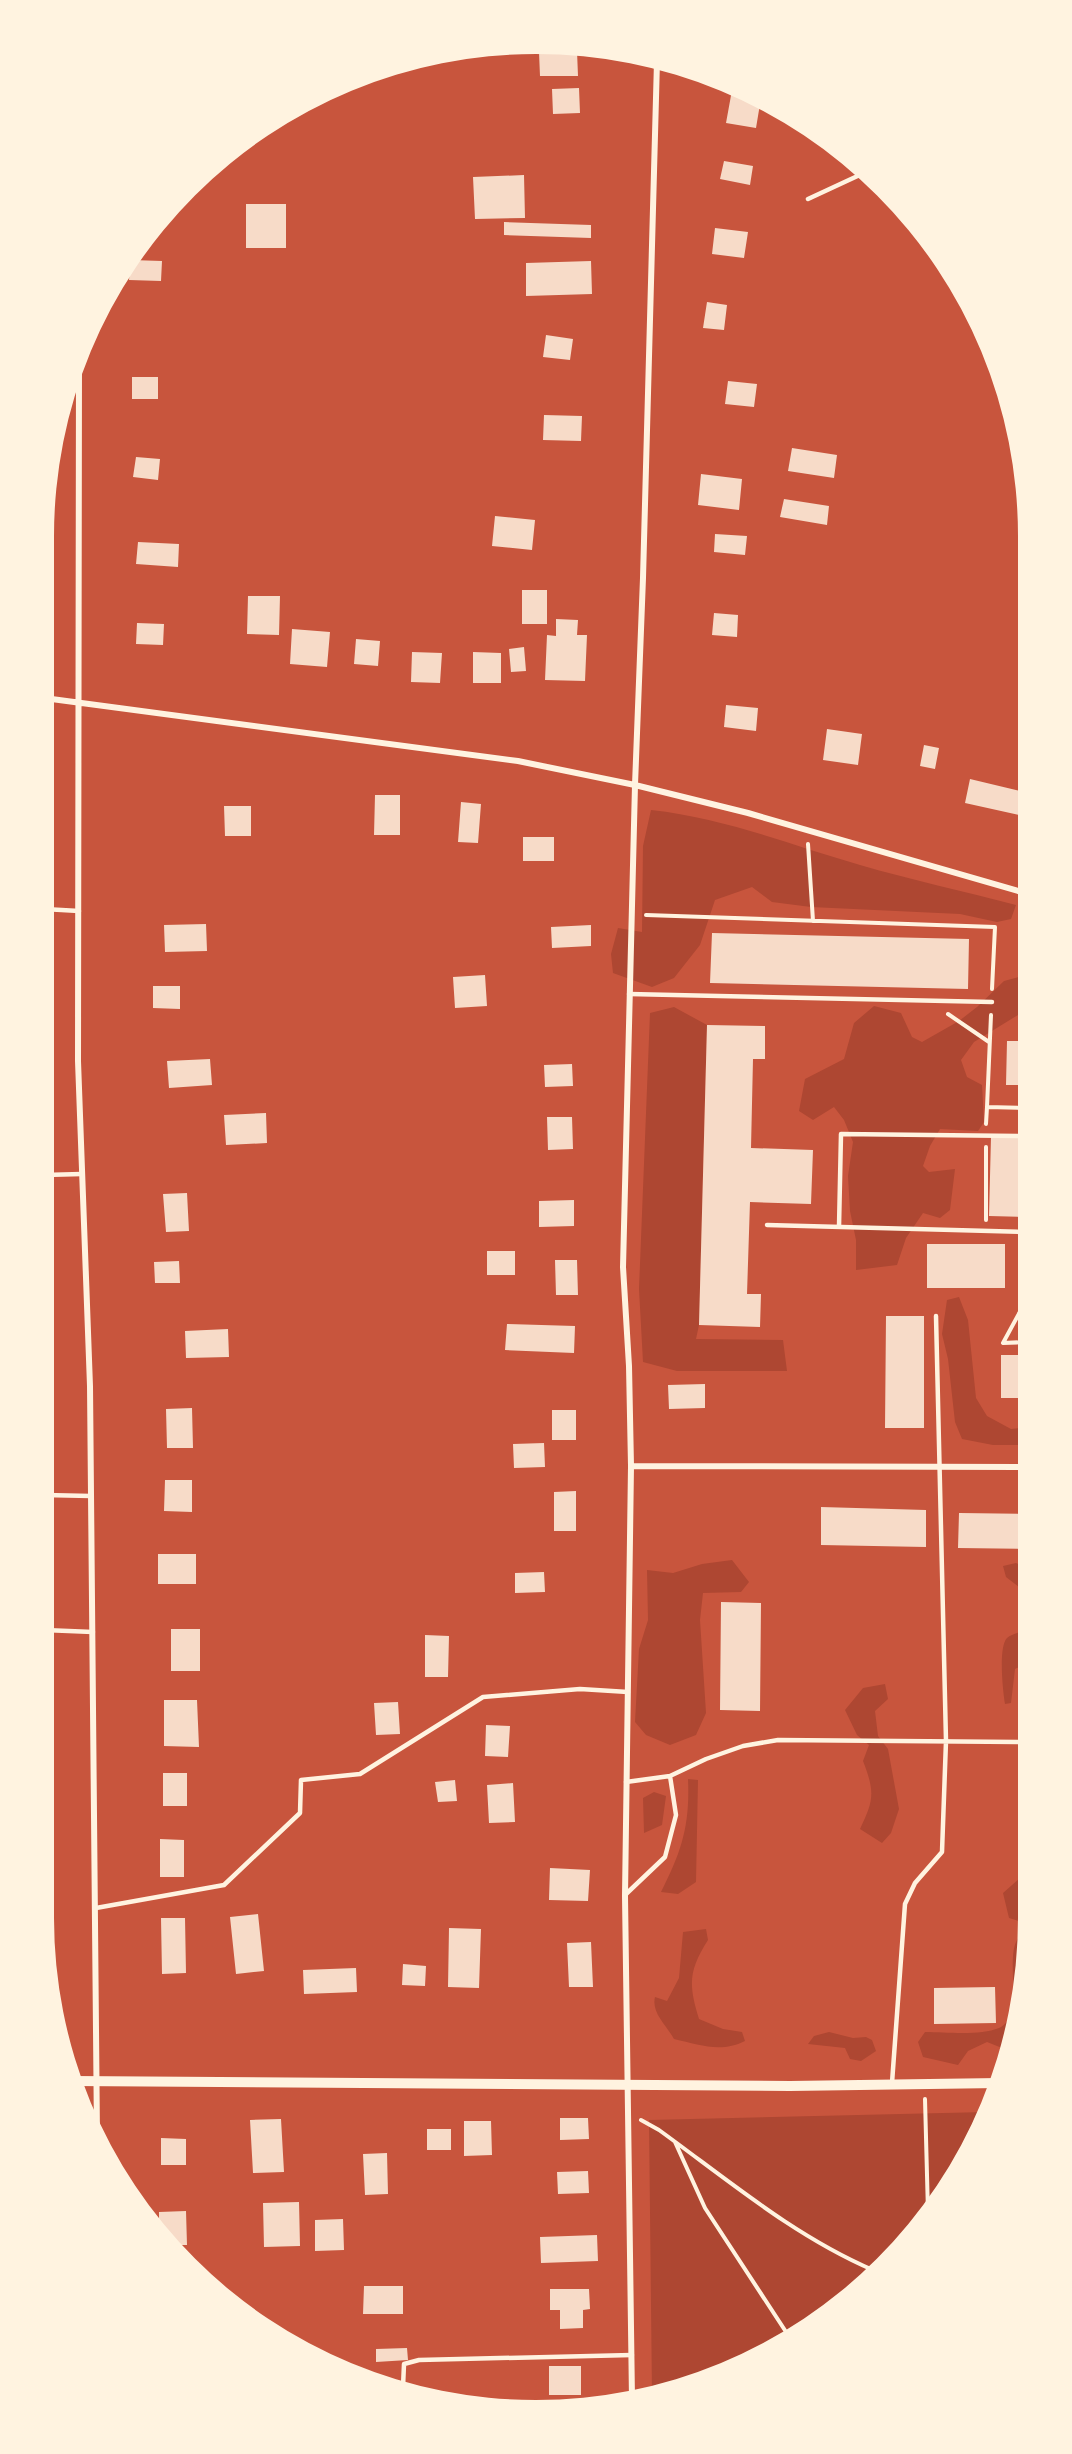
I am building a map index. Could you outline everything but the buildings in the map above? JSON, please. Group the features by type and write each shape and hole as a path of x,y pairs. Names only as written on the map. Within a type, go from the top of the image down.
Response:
{"street":[{"path":"632,2391 625,1896 631,1466 629,1366 623,1267 634,784 643,578 657,69"},
{"path":"79,384 78,1061 91,1496 97,2115"},
{"path":"54,700 518,761 634,784 807,830 1018,891"},
{"path":"631,1466 1018,1467"},
{"path":"83,2081 892,2086 988,2083"}],"lane":[{"path":"808,199 857,176"},
{"path":"54,910 79,911"},
{"path":"629,994 992,1002"},
{"path":"839,1227 841,1134 1018,1136"},
{"path":"54,1175 82,1174"},
{"path":"766,1225 1018,1232"},
{"path":"892,2086 905,1904 915,1883 942,1852 946,1741 936,1316"},
{"path":"54,1495 91,1496"},
{"path":"54,1630 93,1632"},
{"path":"96,1908 224,1885 300,1813 301,1780 360,1774 483,1697 580,1689 628,1692"},
{"path":"627,1782 670,1776 706,1759 743,1746 778,1740 1018,1742"},
{"path":"625,1896 665,1857 676,1815 670,1776"},
{"path":"403,2381 404,2364 419,2360 632,2355"}],"path":[{"path":"807,830 813,921"},
{"path":"631,915 995,927 986,1136 986,1231"},
{"path":"927,1000 990,1043"},
{"path":"987,1107 1018,1108"},
{"path":"1018,1315 1003,1343 1018,1342"},
{"path":"925,2085 928,2198"},
{"path":"628,2112 675,2141 791,2226 838,2255 868,2268"},
{"path":"675,2141 705,2208 785,2330"}],"shaded area":[{"path":"651,810 705,819 879,870 1016,905 1011,919 997,922 960,914 811,907 772,902 752,887 715,900 700,945 674,978 652,987 613,973 611,954 618,928 642,932 643,846"},
{"path":"1018,977 1018,1015 974,1042 961,1060 967,1077 982,1085 984,1122 978,1131 940,1129 930,1146 923,1166 929,1172 955,1169 950,1210 940,1218 923,1213 906,1238 897,1265 856,1270 856,1240 850,1211 848,1176 853,1142 844,1120 834,1107 813,1120 799,1111 805,1079 844,1059 854,1023 874,1006 901,1013 912,1037 922,1042 959,1021 1004,981"},
{"path":"674,1007 707,1025 699,1325 696,1339 783,1340 787,1371 677,1371 643,1362 639,1289 650,1013"},
{"path":"959,1297 968,1320 976,1398 987,1416 1011,1429 1018,1428 1018,1445 993,1445 962,1439 955,1422 948,1359 942,1334 947,1300"},
{"path":"732,1560 749,1582 741,1592 703,1593 700,1620 706,1713 696,1735 670,1745 646,1735 635,1722 639,1649 648,1620 647,1570 673,1573 702,1564"},
{"path":"1018,1564 1018,1586 1006,1577 1003,1566"},
{"path":"1018,1633 1018,1668 1015,1669 1011,1703 1005,1704 1003,1650 1004,1643 1009,1636"},
{"path":"885,1684 888,1699 875,1711 878,1736 888,1749 899,1809 891,1833 882,1843 860,1829 871,1796 870,1781 863,1761 869,1745 857,1735 845,1710 863,1688"},
{"path":"688,1779 698,1780 696,1882 678,1894 661,1892 683,1837 688,1810"},
{"path":"654,1792 666,1796 662,1825 644,1833 643,1798"},
{"path":"1018,1880 1018,1921 1009,1918 1003,1893"},
{"path":"706,1929 708,1940 697,1960 692,1978 693,1996 699,2019 723,2029 742,2032 745,2041 727,2047 710,2047 674,2039 660,2019 654,2003 655,1997 667,2001 679,1978 683,1932"},
{"path":"1017,1940 1017,1950 1013,1987 1014,1949"},
{"path":"1007,2022 1001,2047 987,2042 968,2051 958,2065 923,2057 918,2042 925,2032 982,2032 999,2028"},
{"path":"829,2032 853,2038 866,2037 872,2040 876,2051 861,2061 850,2059 845,2048 808,2044 814,2036"},
{"path":"976,2112 937,2186 898,2236 854,2280 804,2319 749,2350 691,2374 652,2386 649,2120"}]}
